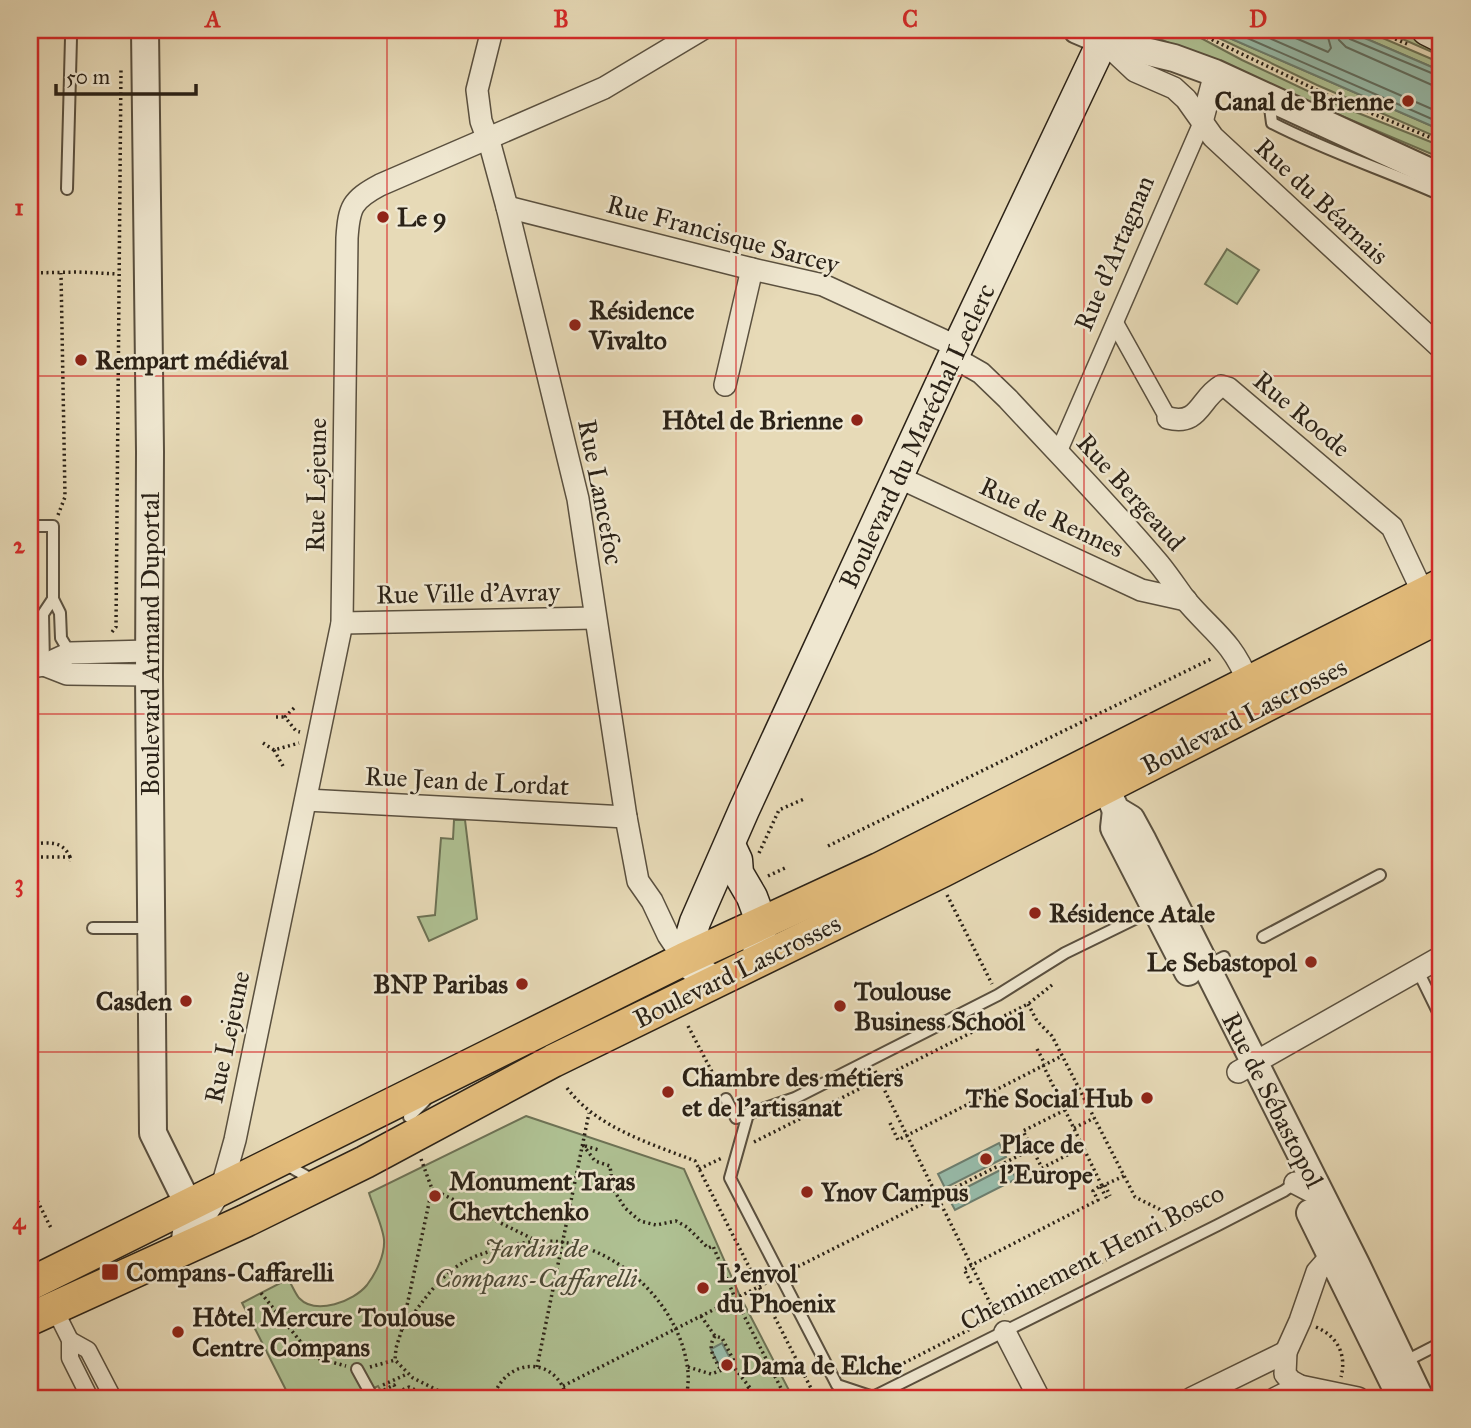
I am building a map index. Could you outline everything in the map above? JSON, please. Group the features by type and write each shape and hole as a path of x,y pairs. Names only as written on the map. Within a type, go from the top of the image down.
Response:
{"main road":[{"path":"1427,30 1441,37"},
{"name":"Boulevard du Maréchal Leclerc","path":"684,959 695,922 744,810 955,352 1096,33"},
{"name":"Boulevard Lascrosses","path":"30,1284 684,959 879,869 1105,787 1248,682 1436,598"},
{"name":"Boulevard Lascrosses","path":"42,1314 321,1184 553,1060 1105,787 1436,598"},
{"path":"730,845 738,873 752,897 762,923 755,962"},
{"path":"684,959 713,982"}],"street":[{"name":"Boulevard Armand Duportal","path":"145,30 153,1133 189,1206"},
{"name":"Rue Lancefoc","path":"492,30 477,90 481,121 507,206 578,499 638,881 684,959"},
{"name":"Rue Lejeune","path":"184,1249 221,1190 233,1146 342,624 347,239 353,204 366,193 604,88 701,30"},
{"path":"1096,33 1215,73 1441,177"},
{"name":"Rue du Béarnais","path":"1096,33 1135,71 1174,88 1186,99 1213,137 1441,348"},
{"name":"Rue d'Artagnan","path":"1058,453 1202,122 1215,73"},
{"name":"Rue Francisque Sarcey","path":"507,206 823,285 955,352"},
{"path":"725,385 752,269"},
{"name":"Rue Roode","path":"1115,323 1168,418 1179,421 1189,418 1215,389 1221,386 1228,388 1392,527 1436,598"},
{"name":"Rue Bergeaud","path":"955,352 1008,399 1159,564 1186,600 1212,625 1231,649 1248,682"},
{"name":"Rue de Rennes","path":"898,477 1141,590 1186,600"},
{"name":"Rue Ville d'Avray","path":"342,624 595,618"},
{"path":"37,666 70,653 149,663"},
{"path":"37,666 67,674 149,663"},
{"name":"Rue de Sébastopol","path":"1105,787 1114,828 1164,904 1246,1067 1322,1197 1344,1260 1401,1398"},
{"name":"Rue Jean de Lordat","path":"306,800 626,817"},
{"name":"Rue de Sébastopol","path":"1164,904 1215,962 1246,1067 1295,1183 1404,1362 1420,1398"},
{"path":"1246,1067 1441,957"},
{"path":"233,1146 280,1162"},
{"path":"1295,1183 1322,1197"},
{"path":"184,1249 189,1206"},
{"path":"1344,1260 1317,1272 1286,1352 1285,1374 1300,1386 1347,1395"},
{"path":"42,1314 71,1340 88,1350 113,1398"},
{"path":"1001,1324 1039,1398"},
{"path":"71,1340 70,1358 90,1398"},
{"path":"1192,1398 1286,1352"},
{"path":"1276,1398 1300,1386"}],"lane":[{"path":"67,189 71,38 69,30"},
{"path":"1269,98 1272,122 1299,137 1441,195"},
{"path":"30,526 53,526 53,599 60,613 61,638 70,653"},
{"path":"30,551 37,666"},
{"path":"35,614 53,599"},
{"path":"1263,937 1380,875"},
{"path":"726,1099 736,1118 795,1098 998,995 1065,953 1164,904"},
{"path":"93,928 151,928"},
{"path":"1418,971 1441,1018"},
{"path":"409,1117 451,1074"},
{"path":"748,1114 730,1178 780,1276"},
{"path":"280,1162 321,1184"},
{"name":"Cheminement Henri Bosco","path":"780,1276 837,1385 873,1397 1001,1324 1105,1282 1295,1183"},
{"path":"1404,1362 1441,1343"},
{"path":"357,1369 373,1398"}],"path":[{"path":"1192,30 1325,94 1441,142"},
{"path":"108,637 116,626 121,57"},
{"path":"30,273 118,274"},
{"path":"53,526 65,497 61,273"},
{"path":"828,846 1218,655"},
{"path":"276,717 285,717 294,708"},
{"path":"285,717 296,730 318,739"},
{"path":"263,743 263,746 274,750 318,739"},
{"path":"274,750 283,766"},
{"path":"757,861 779,810 804,799"},
{"path":"30,844 58,843 66,848 70,859 30,857"},
{"path":"764,878 785,867"},
{"path":"947,895 998,995"},
{"path":"699,1169 1028,1004 1052,985"},
{"path":"888,1371 1001,1324 1191,1216 1161,1210 1135,1197 1052,1036 1037,1021 1028,1004"},
{"path":"688,1026 726,1099"},
{"path":"1037,1049 1108,1198"},
{"path":"890,1123 898,1140 1062,1056"},
{"path":"869,1060 1001,1324"},
{"path":"567,1088 589,1112 635,1137 695,1161 816,1398"},
{"path":"1065,1110 1023,1131 1042,1168 1083,1147"},
{"path":"537,1367 589,1112"},
{"path":"1074,1128 1094,1118"},
{"path":"583,1145 599,1150"},
{"path":"583,1145 595,1161 610,1166 613,1189 625,1208 640,1221 656,1225 676,1221 687,1227 708,1248 713,1246 786,1398"},
{"path":"563,1386 1032,1149"},
{"path":"421,1159 432,1189 395,1360 407,1374 453,1398"},
{"path":"971,1283 964,1269 1098,1200 1093,1191 1124,1176"},
{"path":"30,1186 51,1228"},
{"path":"432,1189 538,1242"},
{"path":"30,1195 36,1198"},
{"path":"402,1329 439,1281 459,1265 486,1252 512,1245 563,1242 600,1254 641,1281 656,1298 675,1329 687,1367 687,1398"},
{"path":"261,1293 313,1357 357,1369 395,1360"},
{"path":"701,1316 715,1336 722,1338 734,1361 733,1366 758,1398"},
{"path":"1300,1321 1326,1331 1336,1340 1347,1395"},
{"path":"715,1336 710,1343 710,1349 721,1371"},
{"path":"493,1398 504,1377 526,1366 548,1371 563,1386 567,1398"},
{"path":"687,1367 711,1374 733,1366"},
{"path":"397,1392 394,1385 383,1391 381,1386 407,1374"},
{"path":"393,1398 391,1395 409,1387 432,1398"},
{"path":"727,1398 750,1388"}],"green space":[{"path":"1147,30 1186,30 1333,103 1441,146 1441,158 1155,37"},
{"path":"1202,30 1211,30 1441,130 1441,139 1317,85"},
{"path":"1346,30 1364,30 1441,63 1441,71"},
{"path":"1382,30 1413,30 1441,43 1441,56"},
{"path":"1227,249 1259,270 1237,304 1205,284"},
{"path":"454,820 465,820 477,919 429,941 418,917 435,915 441,838 453,839"},
{"name":"Jardin de Compans-Caffarelli","path":"526,1116 684,1169 740,1296 793,1398 385,1398 378,1386 354,1398 290,1398 242,1303 288,1279 299,1298 315,1306 335,1304 361,1291 379,1264 384,1240 369,1193"}],"water":[{"name":"Canal de Brienne","path":"1211,30 1346,30 1441,71 1441,130"},
{"path":"999,1143 1006,1157 945,1188 938,1174"},
{"path":"1010,1165 1016,1179 955,1210 948,1197"},
{"path":"722,1343 732,1362 720,1367 711,1349"}],"place":[{"name":"Canal de Brienne","path":"1408,101"},
{"name":"Le 9","path":"383,217"},
{"name":"Résidence Vivalto","path":"575,325"},
{"name":"Rempart médiéval","path":"81,360"},
{"name":"Hôtel de Brienne","path":"857,420"},
{"name":"Résidence Atale","path":"1035,913"},
{"name":"Le Sebastopol","path":"1311,962"},
{"name":"BNP Paribas","path":"522,984"},
{"name":"Casden","path":"186,1001"},
{"name":"Toulouse Business School","path":"840,1006"},
{"name":"Chambre des métiers et de l'artisanat","path":"668,1092"},
{"name":"The Social Hub","path":"1147,1098"},
{"name":"Place de l'Europe","path":"986,1159"},
{"name":"Ynov Campus","path":"807,1192"},
{"name":"Monument Taras Chevtchenko","path":"435,1196"},
{"name":"Compans-Caffarelli","path":"110,1272"},
{"name":"L'envol du Phoenix","path":"703,1288"},
{"name":"Hôtel Mercure Toulouse Centre Compans","path":"178,1332"},
{"name":"Dama de Elche","path":"727,1365"}]}
